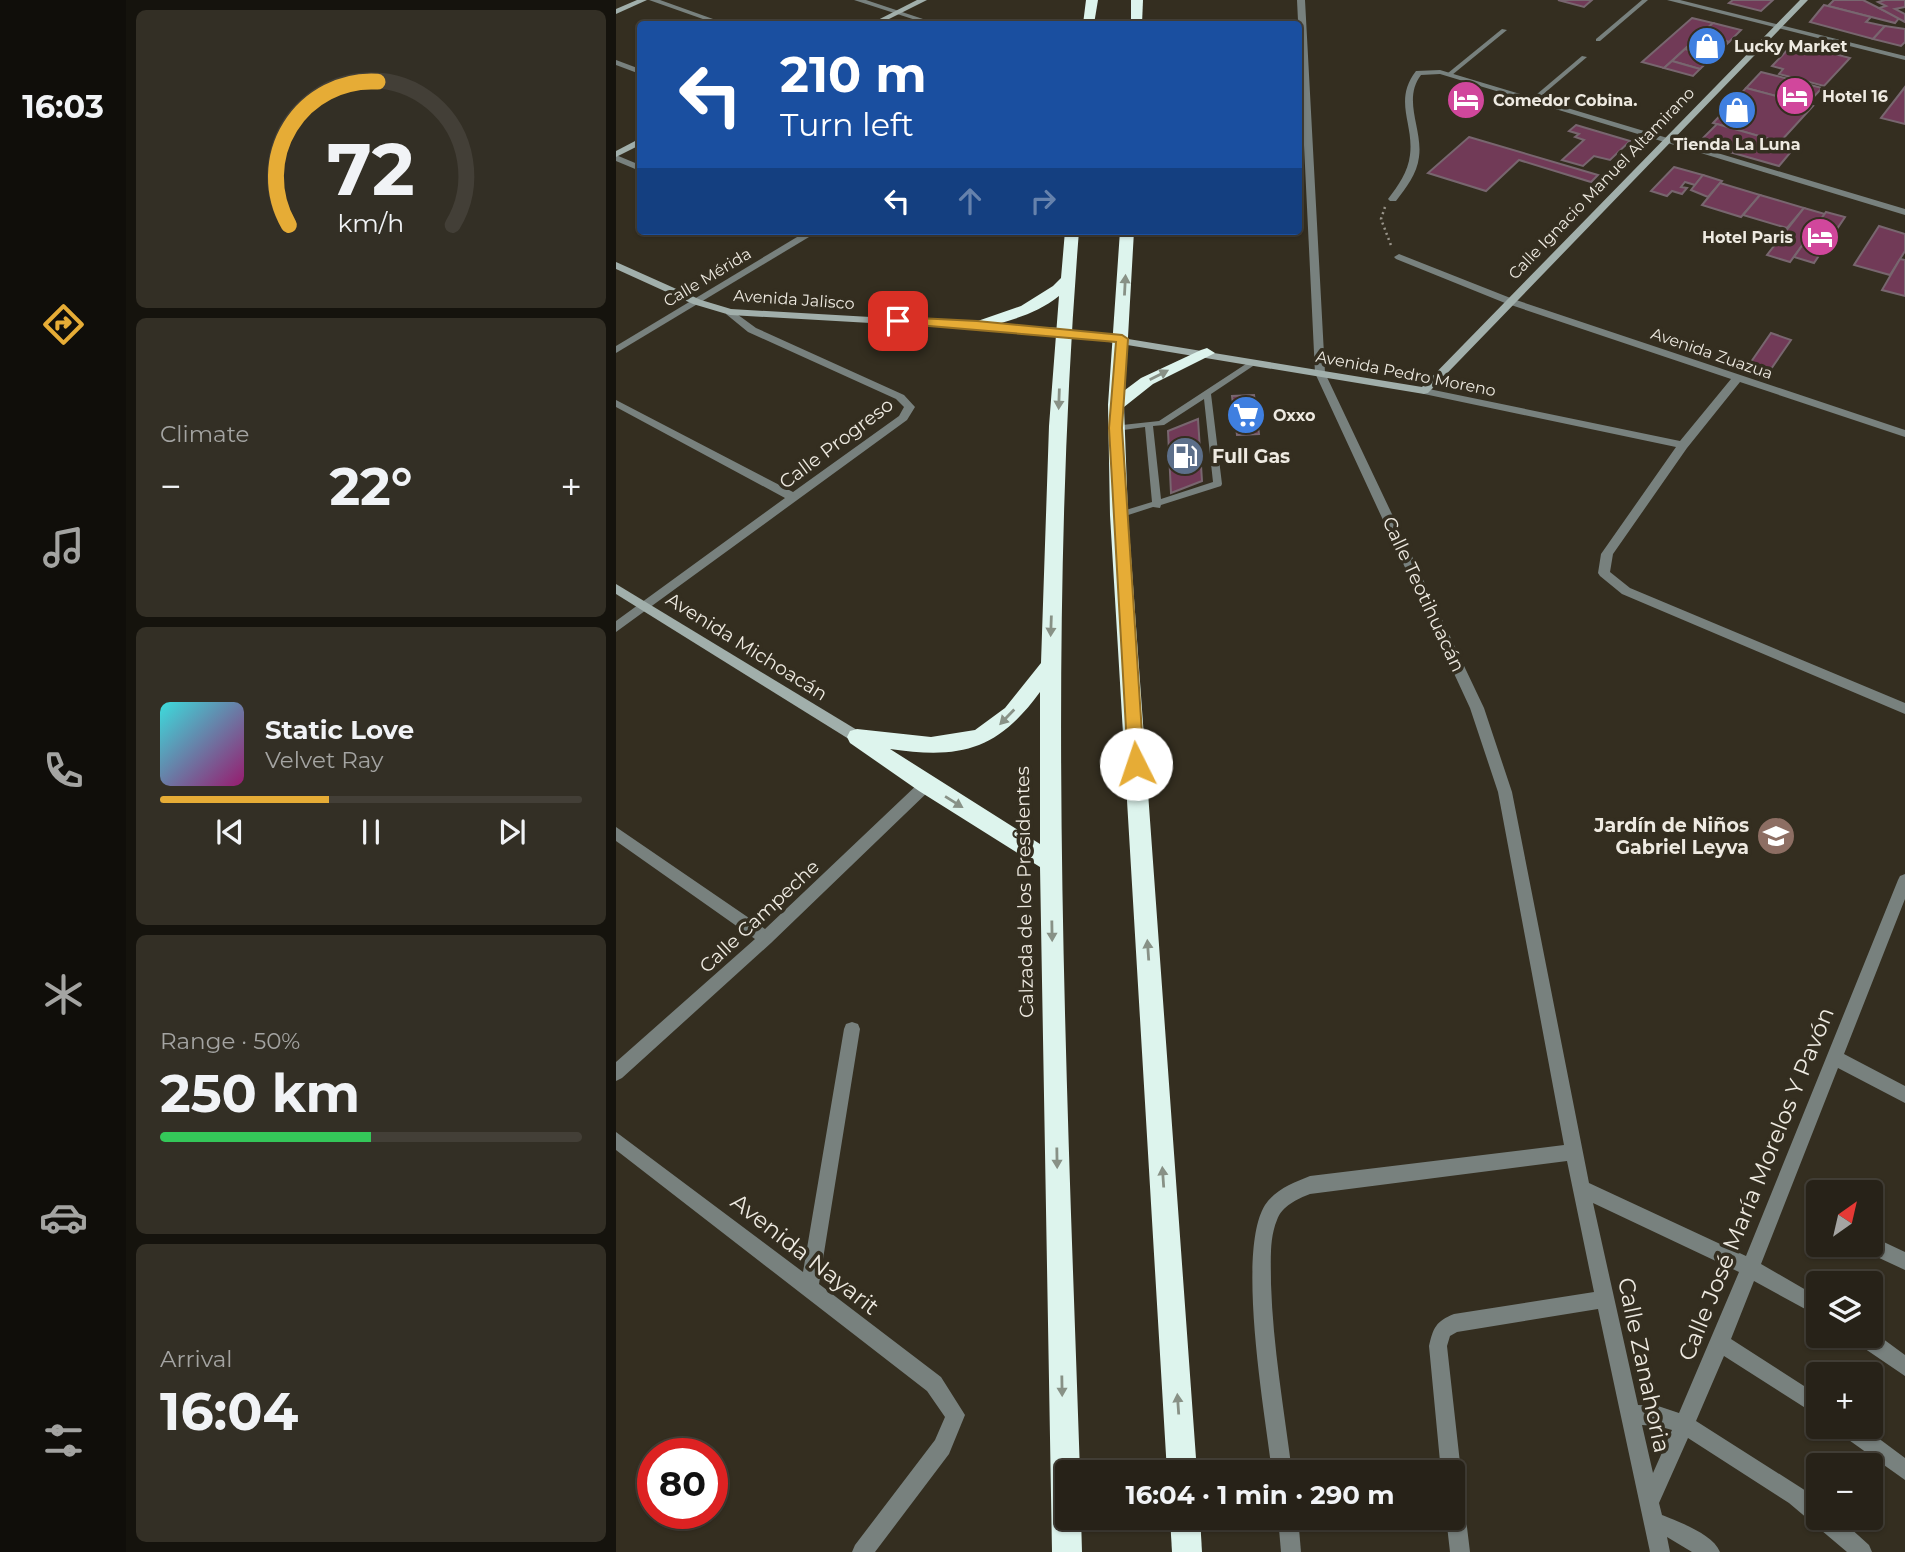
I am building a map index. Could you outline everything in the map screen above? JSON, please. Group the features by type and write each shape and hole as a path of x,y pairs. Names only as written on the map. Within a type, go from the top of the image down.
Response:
{"highway":[{"path":"1137,0 1137,21"},
{"path":"1089,3 1089,21"},
{"name":"Calzada de los Presidentes","path":"1067,1552 1051,862 1050,665 1061,331 1072,235"},
{"path":"1127,235 1116,405 1119,515 1181,1460"},
{"path":"977,324 1032,307 1059,290 1067,280"},
{"path":"1116,405 1147,381 1207,353"},
{"path":"857,737 944,745 973,739 998,727 1050,665"},
{"path":"857,737 926,785 1051,862"},
{"path":"1186,1530 1187,1552"}],"street":[{"path":"616,12 643,0"},
{"path":"653,0 714,21"},
{"path":"858,0 924,21"},
{"path":"880,21 923,0"},
{"name":"Calle Teotihuacán","path":"1301,0 1301,21"},
{"path":"1671,0 1905,58"},
{"name":"Calle Ignacio Manuel Altamirano","path":"1424,391 1804,0"},
{"path":"616,62 637,71"},
{"path":"1392,199 1405,185 1415,152 1408,98 1410,84 1419,73 1440,72 1664,142 1905,212"},
{"name":"Calle Teotihuacán","path":"1302,94 1320,373 1477,708 1505,792 1581,1188"},
{"path":"616,156 637,144"},
{"path":"616,156 637,166"},
{"name":"Calle Mérida","path":"616,350 807,235"},
{"name":"Avenida Zuazua","path":"1399,257 1418,267 1509,301 1905,434"},
{"name":"Avenida Jalisco","path":"616,265 697,302 730,312 977,324 1122,339"},
{"name":"Calle Progreso","path":"616,627 903,418 910,407 900,397 752,330 730,312"},
{"name":"Avenida Pedro Moreno","path":"1122,339 1424,391 1683,445"},
{"path":"1737,379 1683,445 1607,554 1604,573 1626,591 1905,709"},
{"path":"616,403 793,497"},
{"name":"Avenida Michoacán","path":"616,588 857,737"},
{"name":"Calle Campeche","path":"616,1073 766,938 926,785"},
{"path":"616,833 766,938"},
{"name":"Calle José María Morelos Y Pavón","path":"1651,1513 1905,880"},
{"path":"809,1288 852,1029"},
{"path":"1833,1057 1905,1095"},
{"name":"Avenida Nayarit","path":"616,1140 934,1384 955,1415 942,1447 862,1552"},
{"path":"1281,1460 1266,1329 1261,1242 1270,1215 1283,1195 1310,1185 1336,1181 1574,1152"},
{"path":"1581,1188 1748,1267 1806,1300"},
{"name":"Calle Zanahoria","path":"1581,1188 1660,1552"},
{"path":"1883,1251 1905,1261"},
{"path":"1450,1460 1438,1346 1440,1334 1447,1325 1605,1299"},
{"path":"1720,1343 1806,1398"},
{"path":"1879,1348 1905,1367"},
{"path":"1629,1414 1658,1416 1685,1425 1806,1507"},
{"path":"1863,1439 1905,1470"},
{"path":"1651,1513 1710,1552"},
{"path":"1289,1530 1292,1552"},
{"path":"1457,1530 1460,1552"},
{"path":"1836,1530 1862,1552"}],"lane":[{"path":"1598,40 1644,0"},
{"path":"1450,74 1504,30"},
{"path":"1532,101 1584,57"},
{"path":"1116,428 1149,426 1208,395 1255,362"},
{"path":"1119,515 1157,506 1218,484 1208,395"},
{"path":"1149,426 1157,506"}],"path":[{"path":"1392,199 1381,212 1381,219 1399,257"}],"building":[{"path":"1558,0 1592,0 1584,7"},
{"path":"1733,0 1773,0 1761,11 1729,3"},
{"path":"1834,0 1863,0 1899,18 1895,23 1828,6"},
{"path":"1905,0 1905,7 1895,9 1905,14 1905,22 1879,8 1886,6 1878,2"},
{"path":"1824,5 1871,17 1866,22 1885,26 1873,39 1810,22"},
{"path":"1692,18 1713,23 1664,68 1642,62"},
{"path":"1713,23 1741,30 1729,42 1700,35"},
{"path":"1885,26 1905,29 1905,42 1901,46 1873,39"},
{"name":"Lucky Market","path":"1700,35 1729,42 1713,57 1685,49"},
{"path":"1794,43 1850,58 1824,86 1779,74 1783,69 1772,66"},
{"path":"1685,49 1713,57 1700,69 1672,61"},
{"path":"1672,61 1700,69 1693,76 1664,68"},
{"name":"Hotel 16","path":"1761,72 1822,88 1807,104 1746,88"},
{"path":"1905,87 1905,124 1881,118"},
{"path":"1746,88 1813,106 1780,142 1713,123"},
{"path":"1717,124 1780,142 1789,141 1787,144 1795,147 1779,166 1698,143"},
{"path":"1576,125 1630,141 1610,160 1594,156 1583,166 1562,160 1584,140 1575,137 1579,134 1569,131"},
{"path":"1469,137 1598,175 1591,182 1519,160 1486,191 1428,173"},
{"path":"1674,167 1703,175 1695,185 1685,182 1681,187 1687,188 1682,194 1672,191 1667,196 1651,191"},
{"path":"1703,175 1722,181 1708,197 1691,190"},
{"path":"1720,183 1760,195 1741,217 1702,205"},
{"path":"1760,195 1804,208 1787,228 1743,215"},
{"path":"1804,208 1825,214 1790,262 1767,255"},
{"name":"Hotel Paris","path":"1826,212 1845,217 1814,263 1794,257"},
{"path":"1879,226 1905,234 1905,251 1890,275 1854,265"},
{"path":"1900,259 1905,260 1905,296 1882,290"},
{"path":"1771,333 1791,340 1771,369 1751,362"},
{"name":"Oxxo","path":"1254,395 1259,434 1237,435 1232,396"},
{"name":"Full Gas","path":"1198,419 1202,481 1171,493 1168,431"}],"place":[{"name":"Lucky Market","path":"1707,46"},
{"name":"Hotel 16","path":"1795,96"},
{"name":"Comedor Cobina.","path":"1466,100"},
{"name":"Tienda La Luna","path":"1737,110"},
{"name":"Hotel Paris","path":"1820,237"},
{"name":"Oxxo","path":"1246,415"},
{"name":"Full Gas","path":"1185,456"},
{"name":"Jardín de Niños Gabriel Leyva","path":"1776,836"}],"route":[{"path":"898,321 977,324 1122,339 1116,428 1119,515 1136,764"}]}
